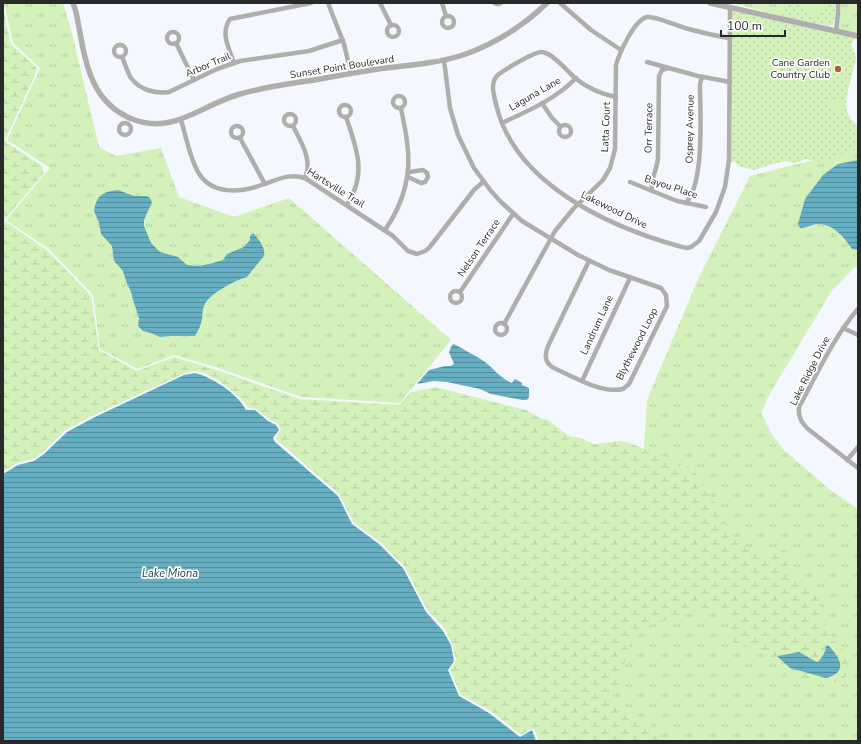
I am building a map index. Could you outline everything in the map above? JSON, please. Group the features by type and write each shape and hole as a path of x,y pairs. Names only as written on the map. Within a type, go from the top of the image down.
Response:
{"street":[{"name":"Sunset Point Boulevard","path":"73,3 88,72 101,96 130,121 157,124 181,120 237,95 351,74 444,60 469,53 498,40 519,26 547,3"},
{"path":"234,63 224,33 226,24 230,19 311,3"},
{"path":"328,3 342,40 351,74"},
{"path":"380,3 391,25"},
{"path":"442,3 446,16"},
{"path":"494,3 501,3"},
{"path":"560,3 591,30 621,50"},
{"path":"710,3 858,36"},
{"path":"836,31 838,3"},
{"name":"Lakewood Drive","path":"616,97 594,90 576,78 549,54 543,52 533,54 501,72 495,78 493,86 497,108 502,123 514,147 531,168 548,184 578,204 645,236 687,248 696,245 716,212 725,187 729,160 730,8"},
{"name":"Latta Court","path":"504,324 550,238 563,220 603,180 613,162 615,149 616,65 621,50 636,25 647,17 655,18 700,32 730,38"},
{"name":"Arbor Trail","path":"122,57 131,78 140,86 155,92 169,92 217,69 234,63 309,51 342,40"},
{"path":"176,43 194,80"},
{"name":"Blythewood Loop","path":"444,60 450,108 458,134 470,161 483,182 501,202 513,214 533,228 589,261 630,278 661,288 666,295 667,306 629,384 623,389 614,390 595,386 552,367 547,361 545,354 589,261"},
{"path":"647,62 702,77 730,82"},
{"name":"Orr Terrace","path":"652,191 651,186 658,158 659,76 662,70 668,68"},
{"name":"Osprey Avenue","path":"686,203 689,200 695,185 698,168 700,84 702,77"},
{"name":"Laguna Lane","path":"502,123 542,103 566,88 576,78"},
{"path":"542,103 552,118 560,126"},
{"path":"385,230 397,210 403,195 408,174 407,141 401,108"},
{"path":"346,117 356,145 359,165 357,184 347,205"},
{"name":"Hartsville Trail","path":"181,120 197,170 205,181 211,185 230,191 250,190 287,176 298,176 305,178 385,230 400,242 408,251 417,254 425,251 474,190 483,182"},
{"path":"293,126 308,159 309,168 305,178"},
{"path":"240,138 265,184"},
{"name":"Bayou Place","path":"630,182 686,203 706,208"},
{"name":"Nelson Terrace","path":"460,292 513,214"},
{"name":"Landrum Lane","path":"582,380 630,278"},
{"name":"Lake Ridge Drive","path":"858,309 843,328 799,407 798,415 808,429 858,468"},
{"path":"843,328 858,335"},
{"path":"848,460 858,447"}],"green space":[{"path":"4,3 63,3 71,29 99,147 116,156 161,148 179,197 234,217 289,198 451,340 400,403 301,397 218,368 174,355 138,369 100,349 93,295 49,249 6,220 50,168 7,140 40,68 13,43"},
{"path":"734,3 786,3 783,17"},
{"path":"786,3 835,3 835,17 833,25 829,26 783,17"},
{"path":"802,3 826,3 828,7 809,17"},
{"path":"840,3 858,3 858,34 838,30"},
{"path":"3,7 11,44 37,68 5,140 42,166 44,173 5,219 5,221 48,251 91,296 99,350 137,371 174,357 217,370 300,399 399,405 411,392 436,387 526,410 540,418 548,420 569,436 580,438 594,444 619,441 627,442 645,449 645,447 651,454 667,457 683,469 690,465 714,501 733,536 745,546 759,553 769,554 778,549 787,551 789,562 785,571 792,580 811,588 814,591 818,597 822,621 832,638 846,653 848,665 845,678 835,682 787,676 783,667 748,646 738,647 731,641 728,634 728,627 732,619 730,613 719,607 696,611 638,629 628,646 620,687 613,691 610,697 612,705 615,707 627,707 646,723 655,727 659,735 665,741 539,741 534,729 531,729 521,735 491,711 461,695 450,670 456,660 452,644 445,629 428,611 404,566 381,543 354,523 339,494 275,438 281,429 277,423 270,420 256,409 248,408 233,391 202,372 194,371 183,374 94,415 66,430 42,453 33,459 17,463 3,472","holes":["826,650 826,678 800,671 799,652 819,662"]},
{"path":"730,10 855,38 851,45 856,59 849,85 846,106 850,117 858,126 858,148 821,162 805,159 792,163 786,161 754,170 739,166 735,162 728,162"},
{"path":"840,97 844,110 832,114 828,101"},
{"path":"858,146 858,266 854,268 831,292 769,395 761,413 772,435 784,450 829,489 858,509 858,741 642,741 606,708 600,645 682,582 644,446 647,400 699,277 750,176 829,156"}],"water":[{"path":"858,160 858,250 852,249 842,236 833,228 822,224 816,224 800,228 798,224 805,199 823,175 838,164"},
{"path":"118,190 134,196 147,196 150,198 152,202 144,220 144,226 151,243 160,252 178,257 187,265 199,266 223,260 227,254 244,247 250,240 250,236 253,233 262,244 264,256 247,277 216,292 207,301 203,308 201,323 195,336 160,337 143,331 138,326 139,318 123,271 114,261 112,246 101,234 99,223 94,211 99,197 105,193"},
{"path":"454,344 485,362 508,381 512,383 515,379 522,383 522,385 529,388 529,397 527,400 491,394 480,389 447,382 434,381 417,384 429,370 451,366 454,364 449,352"},
{"name":"Lake Miona","path":"195,373 209,378 224,387 237,398 246,410 255,410 268,421 276,425 279,430 273,438 275,442 338,496 352,524 379,544 403,568 426,612 443,631 451,645 454,661 448,670 459,696 489,713 520,737 532,730 536,741 3,741 3,474 18,465 34,461 44,454 67,432 95,417 184,375"},
{"path":"828,645 839,659 840,668 838,672 826,678 790,668 778,657 799,652 818,662 825,652 826,646"}],"place":[{"name":"Cane Garden Country Club","path":"838,69"}]}
